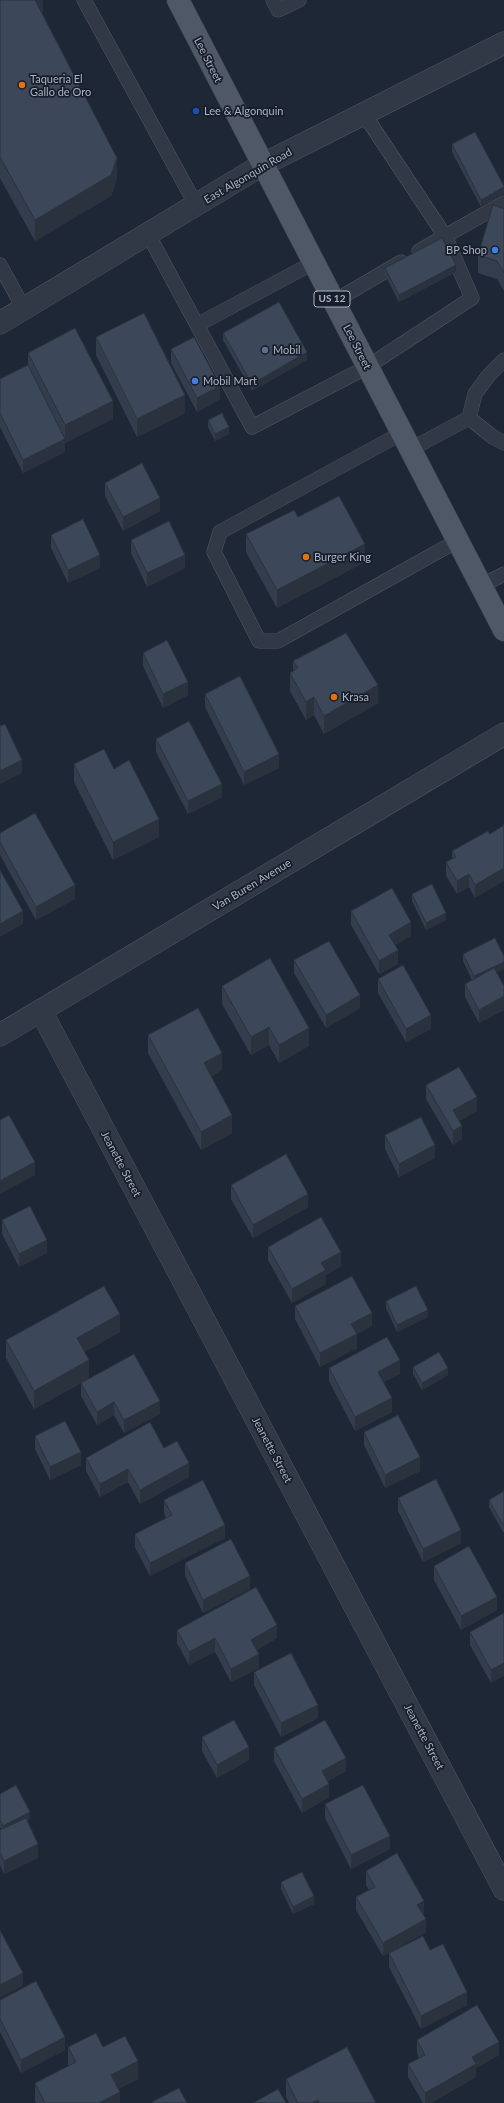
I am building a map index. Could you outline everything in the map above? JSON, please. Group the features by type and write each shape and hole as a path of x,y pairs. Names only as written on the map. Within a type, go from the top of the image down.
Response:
{"main road":[{"name":"Lee Street","path":"178,0 262,165 504,630"}],"street":[{"name":"East Algonquin Road","path":"0,323 262,165 504,43"},
{"name":"Van Buren Avenue","path":"0,1036 504,734"},
{"name":"Jeanette Street","path":"41,1011 504,1889"}],"lane":[{"path":"84,0 196,205"},
{"path":"273,0 278,10 298,0"},
{"path":"148,234 252,427 367,367 472,298 445,236 364,114"},
{"path":"333,302 504,203"},
{"path":"197,325 313,263"},
{"path":"0,265 24,309"},
{"path":"469,418 475,394 489,375 504,360"},
{"path":"458,541 278,641 259,641 214,552 220,532 406,441 469,418"},
{"path":"469,418 493,437 504,443"},
{"path":"481,586 504,574"}],"building":[{"path":"0,0 35,0 117,158 111,175 35,220 0,157"},
{"path":"475,132 504,186 481,200 452,144"},
{"path":"493,205 504,209 504,273 497,261 478,255"},
{"path":"442,238 456,265 399,295 385,268"},
{"name":"Mobil","path":"279,302 307,352 252,384 223,333"},
{"path":"144,313 185,395 137,419 96,337"},
{"path":"75,328 113,401 65,425 28,353"},
{"path":"194,337 220,386 197,398 171,349"},
{"path":"28,365 65,439 23,460 0,413 0,379"},
{"path":"222,413 229,427 215,434 208,420"},
{"path":"142,463 160,498 123,517 105,483"},
{"name":"Burger King","path":"339,496 365,544 277,590 246,534 294,510 298,517"},
{"path":"83,519 100,555 68,570 51,535"},
{"path":"169,521 185,555 147,573 131,540"},
{"name":"Krasa","path":"346,633 378,685 324,716 314,697 306,702 290,673 298,668 293,661"},
{"path":"167,640 188,682 163,694 143,653"},
{"path":"240,676 279,754 244,772 205,694"},
{"path":"189,721 222,784 188,801 156,739"},
{"path":"5,724 22,760 0,771 0,726"},
{"path":"104,749 114,769 129,760 159,819 113,842 74,764"},
{"path":"35,813 75,885 36,907 0,842 0,833"},
{"path":"504,825 504,868 475,885 469,874 457,881 446,862 456,857 452,851 488,831 490,834"},
{"path":"0,870 23,911 0,924"},
{"path":"432,884 446,913 426,923 412,894"},
{"path":"392,888 411,922 389,935 398,950 379,961 351,911"},
{"path":"495,938 504,956 504,962 474,976 463,954"},
{"path":"329,941 360,995 326,1015 294,960"},
{"path":"270,958 309,1028 279,1045 269,1027 251,1037 222,986"},
{"path":"403,965 431,1015 406,1029 378,979"},
{"path":"494,968 504,986 504,996 479,1010 465,984"},
{"path":"198,1008 222,1053 204,1063 232,1115 201,1132 148,1035"},
{"path":"459,1067 477,1097 453,1110 462,1126 453,1131 426,1085"},
{"path":"9,1115 35,1162 0,1181 0,1120"},
{"path":"421,1117 435,1145 399,1164 385,1135"},
{"path":"286,1154 308,1194 253,1225 231,1185"},
{"path":"30,1206 47,1240 19,1254 2,1220"},
{"path":"321,1217 341,1252 321,1263 326,1270 292,1289 268,1247"},
{"path":"352,1276 372,1313 351,1324 357,1334 320,1353 295,1306"},
{"path":"104,1286 120,1314 77,1338 89,1360 34,1391 6,1340"},
{"path":"416,1286 428,1310 397,1325 386,1301"},
{"path":"387,1337 400,1360 378,1372 392,1398 355,1417 329,1368"},
{"path":"439,1352 448,1368 422,1383 413,1367"},
{"path":"134,1354 160,1401 124,1420 114,1402 97,1412 81,1383"},
{"path":"398,1415 420,1457 385,1475 364,1432"},
{"path":"65,1421 81,1452 50,1467 35,1436"},
{"path":"150,1422 164,1448 177,1441 189,1463 140,1490 128,1469 100,1484 86,1458"},
{"path":"436,1479 461,1530 423,1549 398,1498"},
{"path":"203,1480 225,1525 150,1563 135,1534 172,1515 164,1500"},
{"path":"504,1491 504,1525 503,1525 489,1500"},
{"path":"231,1539 250,1576 203,1600 185,1563"},
{"path":"469,1546 497,1597 461,1616 434,1566"},
{"path":"256,1587 277,1625 251,1640 259,1654 231,1669 215,1638 189,1652 177,1630"},
{"path":"504,1613 504,1663 491,1670 470,1632"},
{"path":"291,1653 318,1705 281,1723 254,1672"},
{"path":"234,1720 249,1747 217,1765 202,1737"},
{"path":"325,1720 346,1758 322,1771 329,1784 302,1799 274,1748"},
{"path":"16,1785 30,1812 3,1826 0,1820 0,1794"},
{"path":"363,1785 390,1836 351,1855 325,1804"},
{"path":"26,1818 38,1844 4,1861 0,1852 0,1830"},
{"path":"397,1853 424,1901 417,1905 426,1919 383,1943 356,1897 375,1887 366,1871"},
{"path":"302,1872 314,1896 293,1907 281,1882"},
{"path":"0,1930 23,1973 0,1985"},
{"path":"423,1936 430,1950 443,1944 467,1992 421,2016 389,1953"},
{"path":"36,1981 65,2037 21,2060 0,2019 0,2000"},
{"path":"477,2005 499,2042 472,2057 476,2064 425,2093 408,2064 425,2055 417,2040"},
{"path":"96,2033 103,2047 125,2036 138,2061 111,2075 120,2092 99,2103 45,2103 35,2083 76,2062 68,2047"},
{"path":"347,2047 376,2103 319,2103 318,2100 312,2103 298,2103 286,2079"},
{"path":"179,2088 187,2103 152,2102"},
{"path":"278,2089 286,2103 253,2103"}],"place":[{"name":"Taqueria El Gallo de Oro","path":"22,85"},
{"name":"Lee & Algonquin","path":"196,111"},
{"name":"BP Shop","path":"495,250"},
{"name":"Mobil","path":"265,350"},
{"name":"Mobil Mart","path":"195,381"},
{"name":"Burger King","path":"306,557"},
{"name":"Krasa","path":"334,697"}]}
